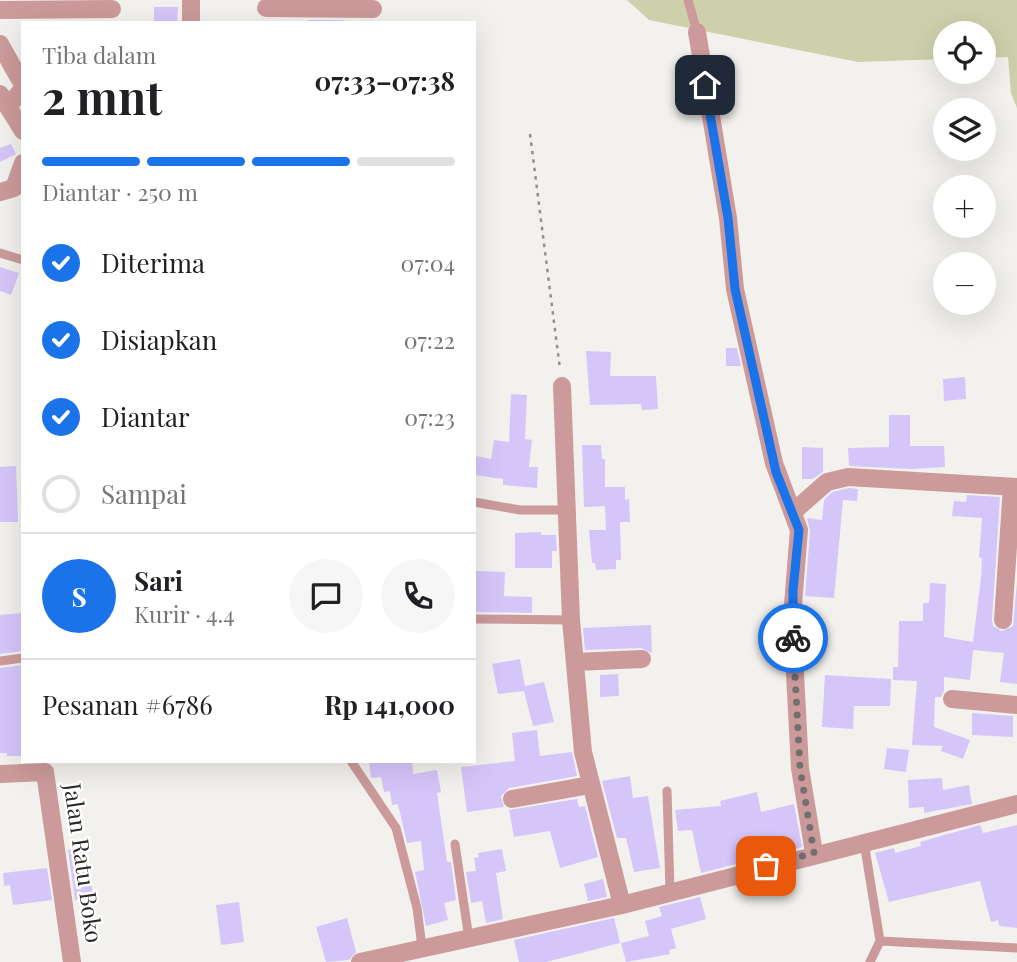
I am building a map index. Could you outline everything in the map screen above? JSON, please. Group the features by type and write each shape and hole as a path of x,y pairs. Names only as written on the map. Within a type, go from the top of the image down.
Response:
{"street":[{"path":"191,0 191,21"},
{"path":"0,10 112,11"},
{"path":"266,10 373,11"},
{"path":"697,32 728,218 735,289 776,472 799,530 792,602 800,768 814,853"},
{"path":"0,44 21,78"},
{"path":"21,89 3,100 21,128"},
{"path":"12,193 21,168"},
{"path":"562,386 571,620 583,752 622,905"},
{"path":"793,512 827,482 848,477 1014,487 1003,620"},
{"path":"576,662 642,659"},
{"path":"952,699 1017,705"},
{"name":"Jalan Ratu Boko","path":"0,774 46,772 72,962"},
{"path":"512,799 590,785"},
{"path":"360,962 622,905 814,853 1017,804"}],"lane":[{"path":"688,0 697,32"},
{"path":"0,253 21,259"},
{"path":"476,502 520,510 567,510"},
{"path":"476,619 571,620"},
{"path":"0,661 21,658"},
{"path":"352,763 396,828 417,908 422,947"},
{"path":"667,791 670,890"},
{"path":"864,841 880,941 870,962"},
{"path":"455,844 469,939"},
{"path":"880,941 1017,948"}],"path":[{"path":"530,134 562,386"}],"green space":[{"path":"627,0 1017,0 1017,108 1011,93 1008,57 996,58 996,21 933,21 933,59 858,62 649,20"}],"building":[{"path":"154,7 178,7 177,21 154,21"},
{"path":"308,20 344,20 344,21"},
{"path":"11,144 16,154 0,162 0,148"},
{"path":"0,267 19,273 11,295 0,291"},
{"path":"726,348 737,348 741,366 726,366"},
{"path":"586,351 611,352 610,376 656,376 658,409 642,410 641,404 590,405"},
{"path":"965,377 966,399 944,401 943,379"},
{"path":"511,394 527,395 525,439 532,440 529,467 538,467 537,488 503,485 503,479 476,475 476,456 491,459 494,440 509,442"},
{"path":"889,415 910,415 910,446 944,446 945,467 912,469 849,466 848,448 889,447"},
{"path":"582,445 601,445 602,459 605,459 605,487 625,487 625,500 629,499 630,522 620,522 621,560 616,560 616,569 596,570 595,563 592,563 589,530 606,530 605,506 584,507"},
{"path":"802,447 823,448 823,472 813,479 802,479"},
{"path":"16,466 18,522 0,522 0,467"},
{"path":"858,489 857,501 843,500 834,598 805,596 810,531 807,518 822,520 824,500 832,492"},
{"path":"967,495 1000,497 992,620 993,626 1002,631 1013,626 1017,582 1017,684 1000,682 1004,653 973,650 970,680 944,677 944,691 941,697 935,697 934,727 970,740 963,759 941,751 943,746 912,745 917,681 893,680 893,667 898,667 899,621 923,621 923,603 929,603 930,583 946,584 944,637 973,642 981,578 982,558 979,557 982,518 952,516 954,501 966,502"},
{"path":"541,532 541,535 556,535 557,551 552,551 552,568 515,568 515,533"},
{"path":"476,571 505,572 504,596 532,597 532,613 476,612"},
{"path":"21,613 21,651 0,654 0,615"},
{"path":"651,625 652,653 641,648 585,650 583,628"},
{"path":"520,659 525,686 544,682 554,722 533,726 524,691 498,694 492,664"},
{"path":"21,665 21,756 0,753 0,668"},
{"path":"618,674 619,696 600,697 600,675"},
{"path":"825,675 891,679 890,706 854,706 853,729 822,727"},
{"path":"972,713 1013,716 1013,737 972,735"},
{"path":"537,730 540,756 572,752 577,776 509,788 501,796 504,807 467,812 461,767 515,761 512,733"},
{"path":"887,748 909,750 906,772 884,769"},
{"path":"369,763 412,763 413,774 437,770 441,792 437,793 447,862 451,862 456,900 444,903 448,920 426,926 415,872 424,870 421,841 407,843 398,804 392,805 390,791 384,792 381,777 371,778"},
{"path":"630,776 633,798 648,796 660,868 634,872 626,838 617,838 602,781"},
{"path":"942,778 943,790 969,785 972,804 924,813 924,807 909,808 908,780"},
{"path":"757,792 761,812 794,804 802,847 701,873 692,830 678,831 675,810 721,806 720,801"},
{"path":"577,799 579,807 585,806 598,857 560,868 550,831 514,837 509,810"},
{"path":"980,825 983,833 1017,825 1017,928 999,926 998,920 991,922 980,881 889,902 875,853 894,848 895,853 921,846 920,842"},
{"path":"87,848 93,897 75,900 68,850"},
{"path":"502,849 506,871 496,873 503,919 486,923 482,901 471,903 466,872 476,871 474,858 479,857 478,853"},
{"path":"47,868 52,900 13,905 10,885 4,886 3,873"},
{"path":"603,879 607,897 588,901 584,884"},
{"path":"700,897 706,919 671,929 676,948 669,950 670,954 626,962 621,943 649,936 645,921 662,916 659,907"},
{"path":"239,902 244,942 221,945 216,905"},
{"path":"347,918 356,952 349,960 326,962 316,927"},
{"path":"614,918 620,943 546,962 519,962 514,940"}],"way so far":[{"path":"766,866 814,853 800,768 793,638"}],"route":[{"path":"705,85 728,218 735,289 742,310 776,472 799,530 792,602 793,638"}]}
